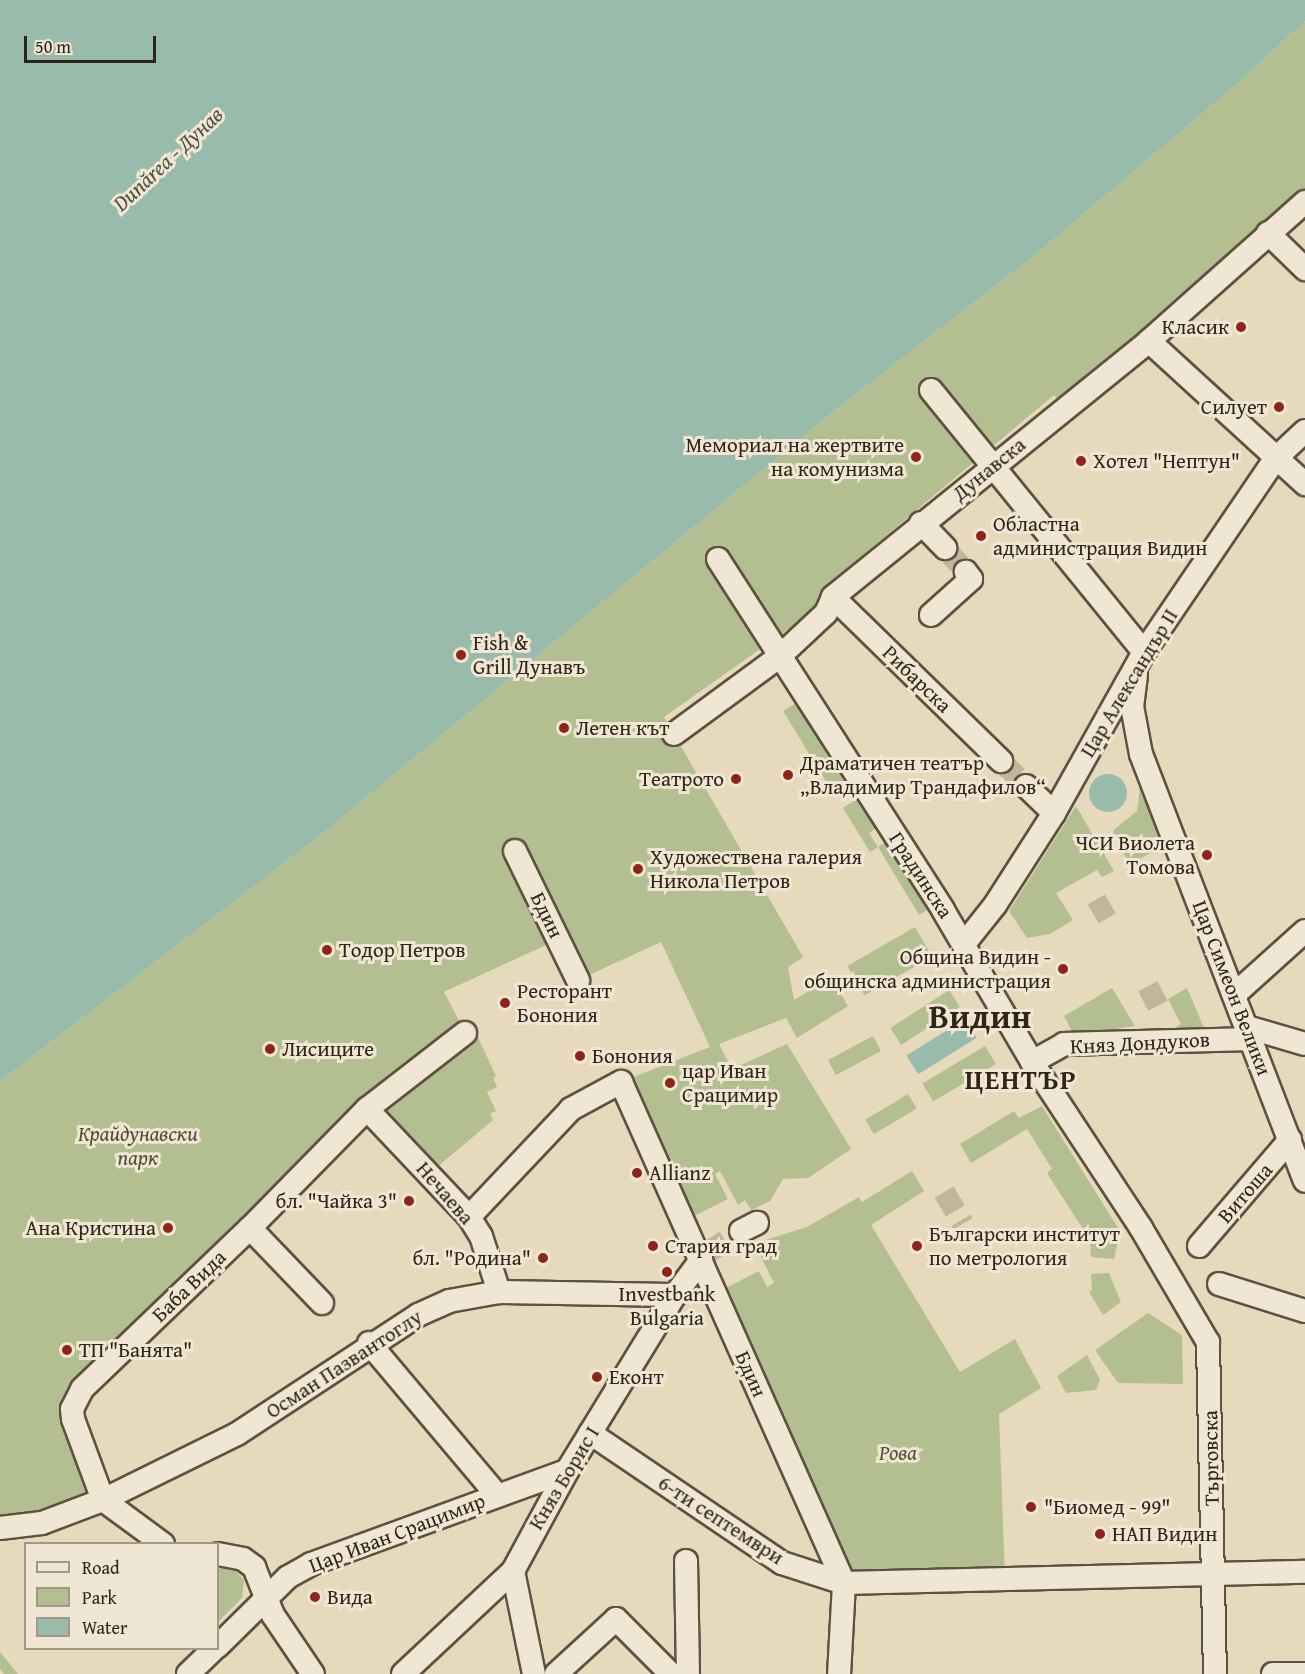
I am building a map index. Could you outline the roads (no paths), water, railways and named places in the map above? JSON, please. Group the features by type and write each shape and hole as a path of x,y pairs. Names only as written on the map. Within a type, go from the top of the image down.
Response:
{"street":[{"name":"Дунавска","path":"674,734 780,656 830,605 921,524 1149,341 1305,201"},
{"path":"1268,233 1305,269"},
{"path":"1149,341 1275,459 1305,484"},
{"path":"931,390 1142,654"},
{"name":"Цар Александър II","path":"964,944 995,905 1053,813 1142,654 1275,459 1304,433"},
{"path":"921,524 945,548"},
{"name":"Градинска","path":"718,559 964,944 1032,1062 1195,1317"},
{"path":"931,615 971,579 966,572"},
{"name":"Рибарска","path":"830,605 1001,761"},
{"name":"Цар Симеон Велики","path":"1142,654 1132,706 1142,754 1305,1181"},
{"path":"1026,786 1053,813"},
{"name":"Бдин","path":"515,851 578,980"},
{"path":"1234,994 1305,931"},
{"name":"Баба Вида","path":"103,1500 73,1419 76,1399 250,1228 366,1109 465,1033"},
{"name":"Княз Дондуков","path":"1032,1062 1064,1044 1249,1033 1305,1044"},
{"name":"Бдин","path":"469,1217 571,1109 621,1082 703,1257 844,1583 839,1674"},
{"name":"Нечаева","path":"366,1109 469,1217 481,1236 499,1292"},
{"name":"Витоша","path":"1199,1246 1290,1140"},
{"path":"250,1228 322,1303"},
{"name":"Княз Борис I","path":"403,1674 513,1571 567,1471 675,1295 703,1257"},
{"path":"1219,1284 1305,1311"},
{"name":"Осман Пазвантоглу","path":"103,1500 237,1434 369,1343 449,1301 499,1292 675,1295"},
{"name":"Търговска","path":"1195,1317 1208,1342 1215,1674"},
{"path":"369,1343 497,1496"},
{"name":"6-ти септември","path":"590,1433 782,1563 844,1583 1213,1572 1305,1572"},
{"name":"Цар Иван Срацимир","path":"219,1644 288,1577 311,1564 567,1471"},
{"path":"0,1528 42,1523 103,1500 160,1542"},
{"path":"219,1554 243,1559 254,1567 266,1600 282,1631 313,1674"},
{"path":"686,1561 688,1674"},
{"path":"513,1571 534,1674"},
{"path":"556,1674 616,1618 671,1674"},
{"name":"Цар Иван Срацимир","path":"188,1674 213,1650"},
{"path":"1273,1674 1305,1674"}],"water":[{"name":"Dunărea - Дунав","path":"0,0 1305,0 1305,21 1238,83 1041,250 834,411 322,834 0,1081"},
{"path":"1108,774 1122,779 1127,793 1122,807 1108,812 1094,807 1089,793 1094,779"},
{"path":"965,1019 977,1038 918,1074 906,1056"}],"tunnel":[{"path":"945,548 966,572"},
{"path":"1001,761 1026,786"},
{"path":"1093,914 1110,904"},
{"path":"1143,1001 1163,991"},
{"path":"944,1192 963,1224"},
{"path":"707,1253 741,1231"}],"place":[{"name":"Класик","path":"1241,327"},
{"name":"Силует","path":"1279,407"},
{"name":"Мемориал на жертвите на комунизма","path":"916,457"},
{"name":"Хотел \"Нептун\"","path":"1081,461"},
{"name":"Областна администрация Видин","path":"981,536"},
{"name":"Fish & Grill Дунавъ","path":"461,655"},
{"name":"Летен кът","path":"564,728"},
{"name":"Драматичен театър „Владимир Трандафилов“","path":"788,775"},
{"name":"Театрото","path":"736,779"},
{"name":"ЧСИ Виолета Томова","path":"1207,855"},
{"name":"Художествена галерия Никола Петров","path":"638,869"},
{"name":"Тодор Петров","path":"327,950"},
{"name":"Община Видин - общинска администрация","path":"1063,969"},
{"name":"Ресторант Бонония","path":"505,1003"},
{"name":"Лисиците","path":"270,1049"},
{"name":"Бонония","path":"580,1056"},
{"name":"цар Иван Срацимир","path":"670,1083"},
{"name":"Allianz","path":"637,1173"},
{"name":"бл. \"Чайка 3\"","path":"409,1201"},
{"name":"Ана Кристина","path":"168,1228"},
{"name":"Стария град","path":"653,1246"},
{"name":"Български институт по метрология","path":"917,1246"},
{"name":"бл. \"Родина\"","path":"543,1258"},
{"name":"Investbank Bulgaria","path":"667,1272"},
{"name":"ТП \"Банята\"","path":"67,1350"},
{"name":"Еконт","path":"597,1377"},
{"name":"\"Биомед - 99\"","path":"1031,1507"},
{"name":"НАП Видин","path":"1100,1534"},
{"name":"Вида","path":"315,1597"}],"district":[{"name":"Видин","path":"980,1017"},
{"name":"ЦЕНТЪР","path":"1021,1080"}],"park label":[{"name":"Крайдунавски парк","path":"138,1146"},
{"name":"Рова","path":"898,1453"}]}
